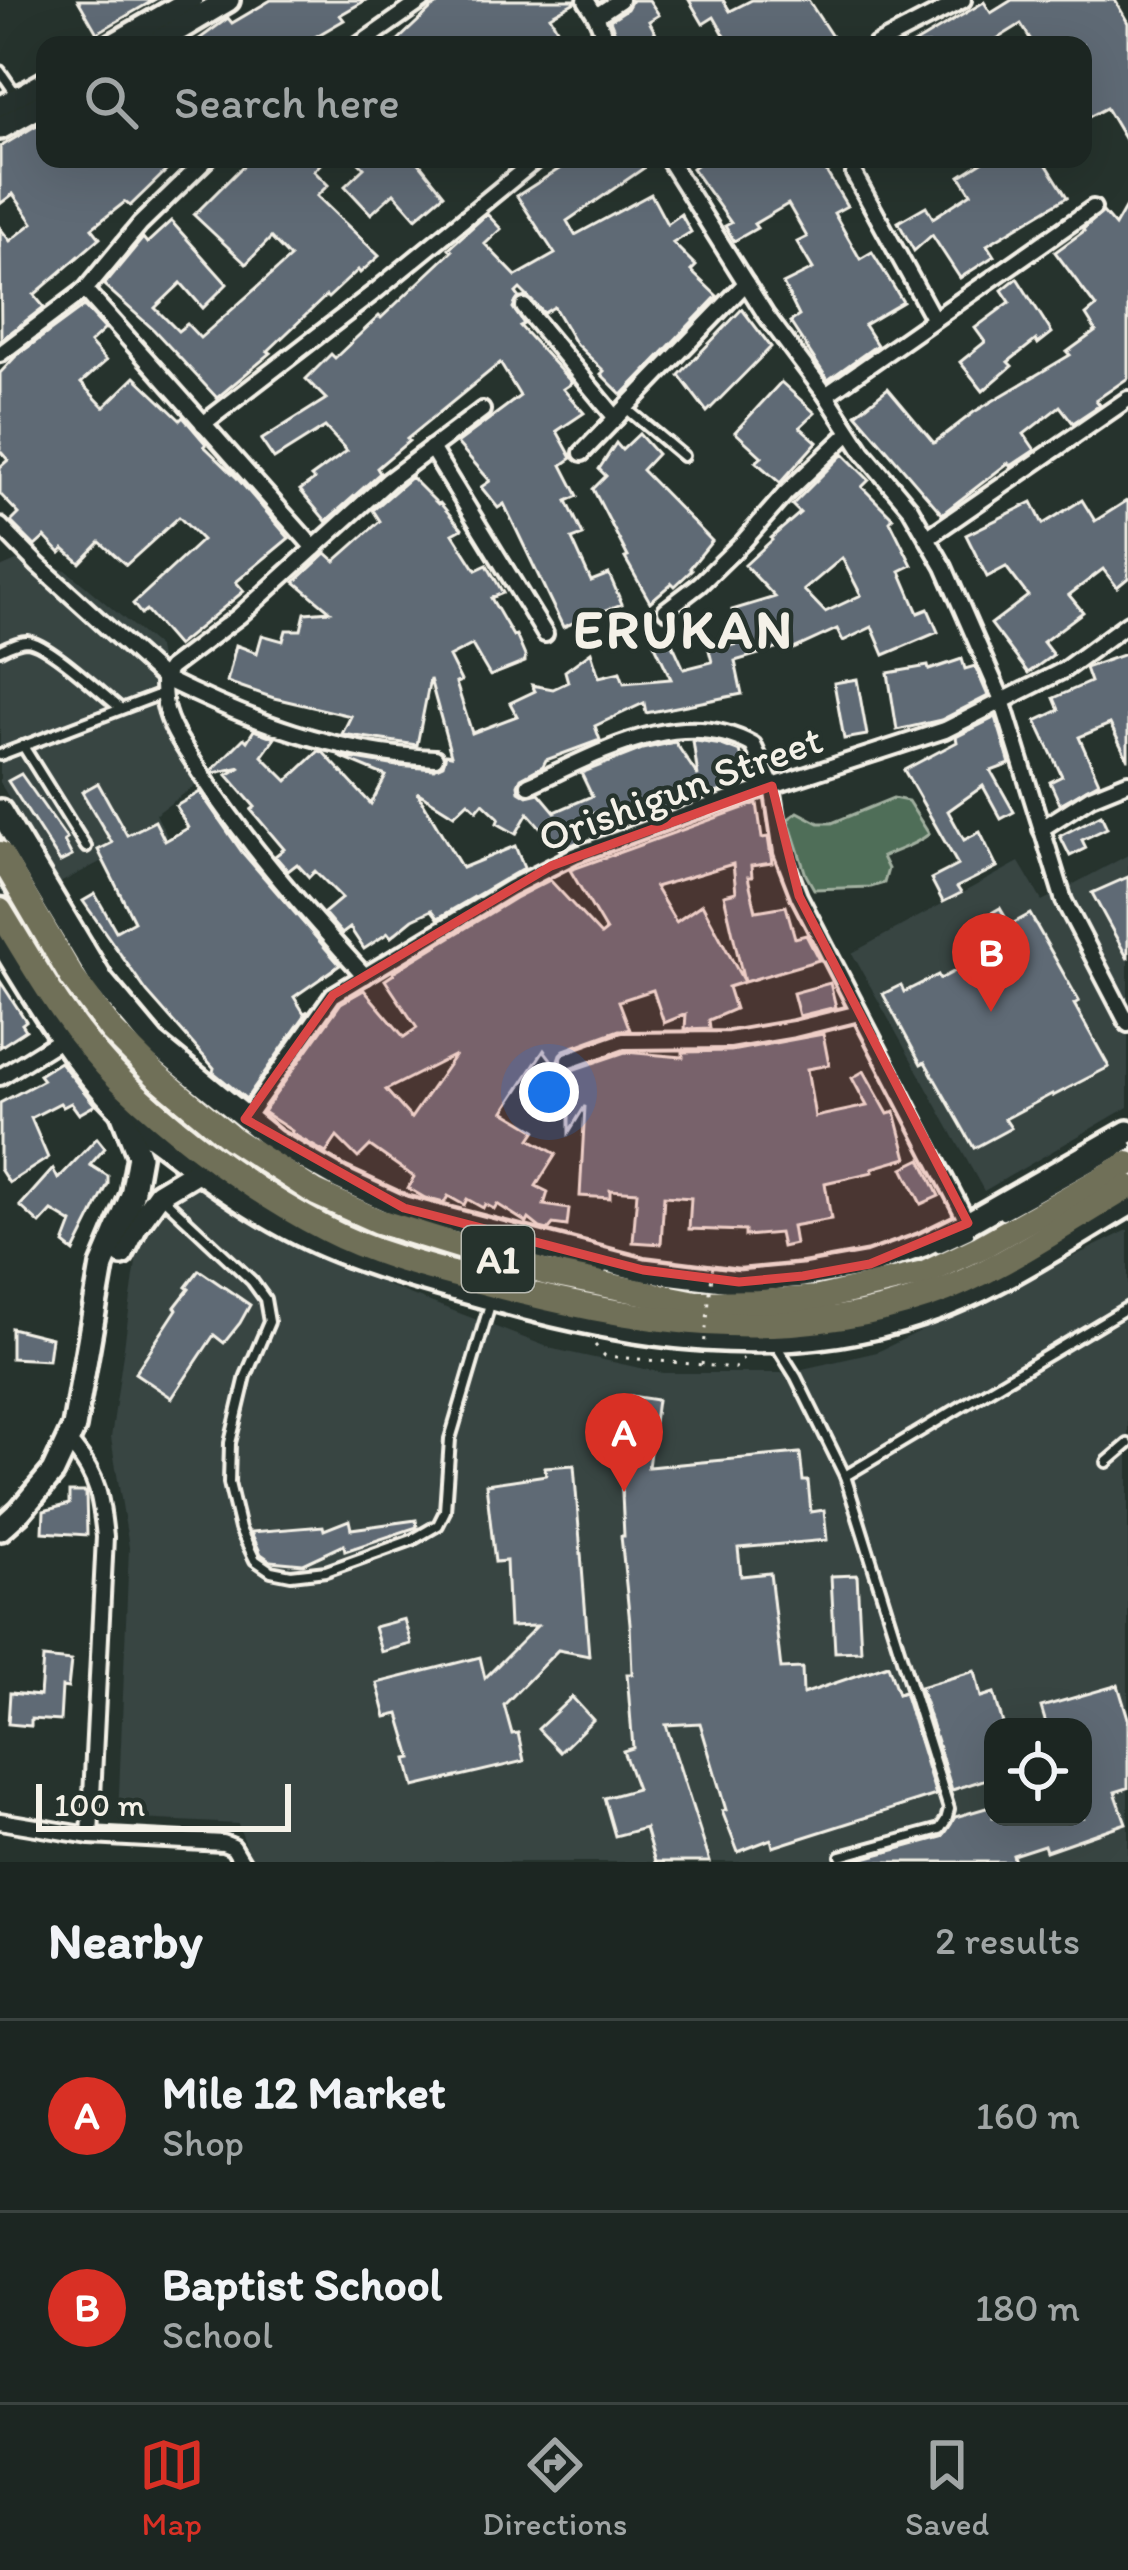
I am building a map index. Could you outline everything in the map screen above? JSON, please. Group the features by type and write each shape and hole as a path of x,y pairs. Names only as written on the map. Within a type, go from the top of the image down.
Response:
{"highway":[{"name":"A1","path":"0,854 73,977 112,1031 231,1138 316,1193 378,1221 548,1273 696,1303 819,1298 924,1274 1128,1164"},
{"name":"A1","path":"0,911 90,1048 167,1122 231,1171 329,1231 410,1263 519,1292 673,1322 765,1325 831,1320 931,1295 991,1268 1128,1187"}],"street":[{"path":"129,36 191,0"},
{"path":"167,36 228,0"},
{"path":"372,36 423,0"},
{"path":"586,0 604,36"},
{"path":"596,16 620,0"},
{"path":"893,36 963,0"},
{"path":"0,128 36,108"},
{"path":"0,354 85,290 140,224 198,168"},
{"path":"203,424 526,168"},
{"path":"678,168 746,283 849,433 910,508 944,567 1002,700 1064,901 1128,1024"},
{"path":"854,174 933,318"},
{"path":"826,395 1093,208"},
{"path":"582,454 746,283"},
{"path":"85,290 314,548"},
{"path":"524,307 621,413"},
{"path":"928,537 1128,399"},
{"path":"365,976 242,832 172,728 163,686 170,668 239,616 388,480 482,410"},
{"path":"666,610 729,556 849,433"},
{"path":"430,448 545,634"},
{"path":"0,526 163,686 308,738 398,756 435,758"},
{"name":"Orishigun Street","path":"245,1119 332,995 551,866 696,811 945,730 1064,670 1128,623"},
{"path":"530,784 667,731 723,734 753,745 772,786 790,876 968,1223"},
{"path":"1041,829 1091,797 1128,782"},
{"path":"0,811 102,981 154,1043 274,1141 404,1208 643,1270 740,1282 803,1276 871,1264 923,1245 1128,1132"},
{"path":"0,940 61,1039 122,1112 197,1171 302,1235 409,1276 536,1312 634,1333 718,1341 856,1331 955,1301 1128,1205"},
{"path":"569,1060 622,1041 729,1040 859,1013"},
{"path":"0,1077 61,1039"},
{"path":"0,1529 53,1472 74,1426 102,1266 132,1195 139,1156 122,1112"},
{"path":"0,1545 24,1525 57,1484 74,1448 98,1370 113,1270 136,1226 159,1194 197,1171"},
{"path":"74,1448 91,1470 100,1494 105,1538 90,1836"},
{"path":"0,1821 90,1836 224,1843 242,1862"}],"lane":[{"path":"0,70 10,103"},
{"path":"621,413 683,456"},
{"path":"0,650 29,641 44,647 121,709"},
{"path":"0,755 121,709 163,686"},
{"path":"23,746 86,847"},
{"path":"0,827 92,980 130,1031 214,1106 299,1168 347,1194"},
{"path":"476,1239 650,1280 729,1289 802,1285 861,1276 925,1255 1128,1146"},
{"path":"159,1194 252,1281 265,1299 269,1322 246,1376 230,1443 229,1483 240,1529 255,1560 271,1571 291,1575 326,1571 412,1540 437,1525 445,1511 450,1439 492,1299"},
{"path":"380,1208 454,1233"},
{"path":"845,1476 1128,1309"},
{"path":"773,1340 845,1476 949,1809 940,1829 841,1856"},
{"path":"1107,1462 1128,1444"}],"path":[{"path":"702,1365 713,1265"},
{"path":"605,1356 735,1368"}],"highlighted area":[{"path":"772,786 799,896 968,1223 870,1264 803,1276 739,1282 643,1270 404,1208 245,1119 333,995 551,866"}],"shaded area":[{"path":"21,559 66,570 158,647 175,722 210,775 156,814 167,836 110,865 104,860 60,883 0,783 0,568"},
{"path":"1128,855 1128,1107 984,1191 852,953 1019,862 1042,901"},
{"path":"195,1184 259,1228 386,1285 553,1349 663,1373 785,1373 877,1352 1128,1230 1128,1862 252,1862 238,1824 118,1818 129,1547 111,1438 137,1255 166,1202"}],"green space":[{"path":"893,798 908,801 929,834 882,857 888,869 884,883 814,889 788,819 798,812 819,823 832,823"}],"building":[{"path":"78,0 154,0 97,33"},
{"path":"271,0 366,0 316,36 203,36 228,18 232,23"},
{"path":"444,0 575,0 550,16 561,36 402,36"},
{"path":"632,0 649,0 659,15 649,21 657,36 616,36 610,20"},
{"path":"689,0 723,0 730,11 752,0 808,0 832,36 725,36 714,17 703,24"},
{"path":"1012,0 1115,0 1128,23 1128,145 1106,108 1092,115 1092,36 1028,36 1021,24 1002,36 927,36 984,2 991,13"},
{"path":"36,126 36,168 166,171 130,206 125,202 92,228 100,238 34,295 44,307 1,340 0,228 10,241 33,223 13,194 0,204 0,147"},
{"path":"241,168 317,168 314,171 328,185 317,196 379,256 326,296 268,351 271,353 217,398 104,285 143,238 147,243 171,221 227,284 203,308 181,283 155,308 178,331 187,324 200,338 290,258 271,238 246,264 194,215"},
{"path":"364,168 423,168 444,194 416,218 394,193 371,214 345,186"},
{"path":"561,168 644,168 567,221 575,235 651,194 667,224 681,214 691,232 673,243 696,266 691,271 717,296 622,395 575,343 554,307 544,313 520,289 516,293 519,297 513,308 524,324 520,326 572,383 563,389 584,413 557,431 572,458 562,465 578,496 567,501 583,535 572,539 591,581 609,574 622,604 563,627 504,504 498,508 481,487 490,481 457,443 520,396 500,363 407,439 377,468 380,473 326,521 300,490 347,451 325,427 274,459 261,440 326,399 306,379 331,354 335,358 381,318 487,214 501,229 485,244 516,276 555,254 517,196"},
{"path":"692,168 827,168 847,206 834,213 860,259 872,252 903,302 864,325 877,345 828,380 790,322 799,316 783,284 813,269 797,242 807,237 788,204 734,241 725,226 731,223"},
{"path":"973,168 1049,168 1067,197 987,245 994,256 960,278 932,235 914,251 898,222 926,206 933,218 971,193 960,176"},
{"path":"1128,203 1128,378 1073,423 1060,406 1024,434 1035,450 1011,466 1008,463 942,514 856,414 888,388 934,443 974,412 1070,355 1067,352 1096,331 1086,315 1096,307 1055,252 1103,212 1115,226"},
{"path":"1017,278 1052,333 1008,362 1012,366 983,391 960,362 985,342 975,328 1010,302 1002,290"},
{"path":"84,306 105,329 90,343 106,361 81,383 104,407 135,377 180,420 183,417 289,538 236,582 244,591 177,646 146,610 141,614 133,604 202,540 179,517 126,565 100,542 80,563 64,549 60,553 45,537 35,546 11,522 19,514 0,494 0,467 8,460 0,451 0,373"},
{"path":"742,309 771,347 707,412 679,375"},
{"path":"781,382 815,413 800,427 817,442 780,483 756,462 762,457 735,432"},
{"path":"639,434 657,454 642,470 712,541 692,570 650,602 593,489 606,476 599,469 616,443 622,450"},
{"path":"843,454 869,480 862,487 893,518 890,521 912,565 900,571 918,613 928,609 938,632 884,655 872,627 843,641 837,629 789,651 786,646 735,661 742,694 646,713 644,703 595,726 600,740 546,760 518,785 527,796 539,793 555,812 592,796 581,773 642,749 675,742 698,776 693,741 740,752 757,779 651,815 662,804 605,823 599,811 567,825 580,841 560,850 528,813 516,834 497,823 499,818 483,803 477,810 468,802 454,815 417,792 462,868 515,846 524,868 438,918 432,910 364,949 350,928 342,934 324,913 342,898 315,871 309,877 297,864 288,871 275,856 284,849 227,775 241,767 212,770 254,730 275,738 262,756 287,781 323,752 371,804 386,776 338,756 434,769 443,765 446,754 451,755 430,679 417,745 342,734 351,716 227,682 236,645 257,653 262,635 283,641 286,630 301,630 305,613 330,611 295,582 326,553 335,561 380,521 373,510 411,477 462,529 453,534 476,570 487,565 503,593 491,598 525,656 525,662 490,676 472,645 449,657 461,681 456,683 472,733 517,716 510,703 535,691 532,685 553,689 568,682 565,671 591,652 599,677 620,672 624,683 671,679 653,641 668,634 684,669 712,662 709,650 742,643 732,610 775,597 745,565 800,513 792,505","holes":["842,558 861,595 825,612 804,590"]},
{"path":"1082,500 1095,521 1128,500 1128,578 1117,587 1103,569 1069,595 1083,612 1043,642 1053,655 1028,673 991,624 1028,596 1006,567 987,577 966,535 1032,502 1043,524"},
{"path":"1128,653 1128,760 1110,724 1079,737 1099,782 1060,804 1050,782 1062,776 1036,721 1059,710 1054,698 1090,682 1085,668"},
{"path":"962,659 965,669 975,666 988,696 941,720 897,730 888,673 928,666 929,670"},
{"path":"857,679 867,735 844,739 834,683"},
{"path":"996,717 1010,764 991,771 1014,812 1001,819 983,786 948,811 964,840 980,832 997,867 957,887 961,893 943,902 931,879 958,865 904,770"},
{"path":"21,774 67,839 72,856 60,862 8,781"},
{"path":"98,783 127,835 155,821 165,841 188,828 176,806 200,792 242,852 340,965 294,997 304,1013 308,1011 246,1099 213,1072 147,992 83,901 95,894 116,931 134,921 98,850 112,843 82,792"},
{"path":"757,803 762,838 768,837 772,863 751,866 752,877 748,877 756,911 786,906 795,938 806,935 819,960 728,987 735,1009 709,1020 710,1028 685,1029 686,1014 664,1023 653,990 619,1001 630,1030 564,1050 556,1066 544,1050 504,1111 536,1130 530,1139 556,1154 536,1186 548,1192 544,1205 569,1209 567,1226 540,1228 497,1204 494,1209 467,1199 464,1205 448,1196 444,1203 425,1198 408,1188 414,1177 370,1146 358,1158 337,1137 326,1153 263,1112 341,1003 364,990 404,1037 417,1028 385,980 393,972 550,880 601,935 606,931 570,870","holes":["733,864 736,892 724,895 744,982 702,904 676,922 655,887","455,1055 411,1118 386,1090"]},
{"path":"1101,815 1107,828 1082,840 1086,848 1070,856 1060,836"},
{"path":"1128,877 1128,959 1092,893"},
{"path":"1000,908 1010,925 1030,914 1079,1001 1074,1004 1109,1067 1005,1119 1011,1128 974,1148 883,994 901,985 904,992 938,975 940,979 997,949 979,920"},
{"path":"0,981 26,1021 22,1024 26,1030 0,1047"},
{"path":"830,983 836,1007 799,1016 793,993"},
{"path":"823,1034 829,1065 807,1069 815,1117 867,1106 852,1078 864,1071 888,1114 895,1112 907,1158 825,1183 831,1219 792,1226 795,1244 782,1247 779,1233 745,1236 745,1231 689,1229 691,1198 664,1196 661,1244 633,1242 637,1192 610,1190 610,1198 580,1196 585,1106 569,1132 569,1071 625,1052 683,1057 683,1052 731,1051"},
{"path":"60,1062 95,1105 79,1114 71,1103 63,1107 60,1103 31,1118 48,1158 9,1183 0,1169 0,1103 43,1080 39,1075"},
{"path":"97,1138 105,1148 90,1165 108,1176 108,1184 74,1252 64,1244 72,1223 52,1211 40,1224 20,1206 53,1169 58,1179"},
{"path":"921,1159 939,1196 921,1204 903,1168"},
{"path":"199,1270 250,1305 224,1343 214,1335 172,1398 135,1373"},
{"path":"11,1328 51,1338 48,1360 11,1358"},
{"path":"631,1396 657,1400 648,1467 800,1453 811,1512 824,1510 827,1540 738,1548 741,1576 770,1573 781,1669 802,1668 803,1694 888,1665 898,1694 904,1692 936,1795 773,1847 771,1839 738,1852 722,1811 726,1810 700,1723 666,1725 710,1862 655,1862 645,1828 615,1836 604,1798 637,1789 623,1751 633,1748 620,1451 624,1451"},
{"path":"574,1465 589,1656 558,1650 504,1705 512,1734 518,1733 524,1761 414,1787 407,1759 412,1758 399,1714 386,1717 377,1683 480,1657 485,1678 537,1626 509,1627 506,1561 495,1562 486,1484 546,1475 545,1467"},
{"path":"69,1492 86,1492 87,1535 43,1532 44,1511 69,1504"},
{"path":"349,1520 351,1529 416,1520 417,1527 345,1551 344,1545 303,1564 271,1561 261,1554 251,1532 323,1526 324,1530"},
{"path":"857,1575 861,1651 835,1652 831,1576"},
{"path":"404,1619 411,1644 381,1652 374,1627"},
{"path":"43,1658 71,1661 68,1688 62,1687 60,1721 31,1719 31,1726 8,1724 10,1693 40,1696"},
{"path":"975,1671 981,1697 994,1693 1001,1718 984,1718 984,1780 952,1790 920,1687"},
{"path":"1118,1685 1128,1718 1128,1788 1115,1792 1126,1823 1046,1851 1044,1845 1013,1855 1015,1862 850,1862 942,1837 955,1817 984,1809 984,1826 1092,1826 1092,1718 1044,1718 1041,1707"},
{"path":"572,1697 593,1720 560,1752 538,1729"}],"place":[{"name":"Baptist School","path":"991,1012"},
{"name":"Mile 12 Market","path":"624,1492"}],"district":[{"name":"ERUKAN","path":"684,629"}]}
